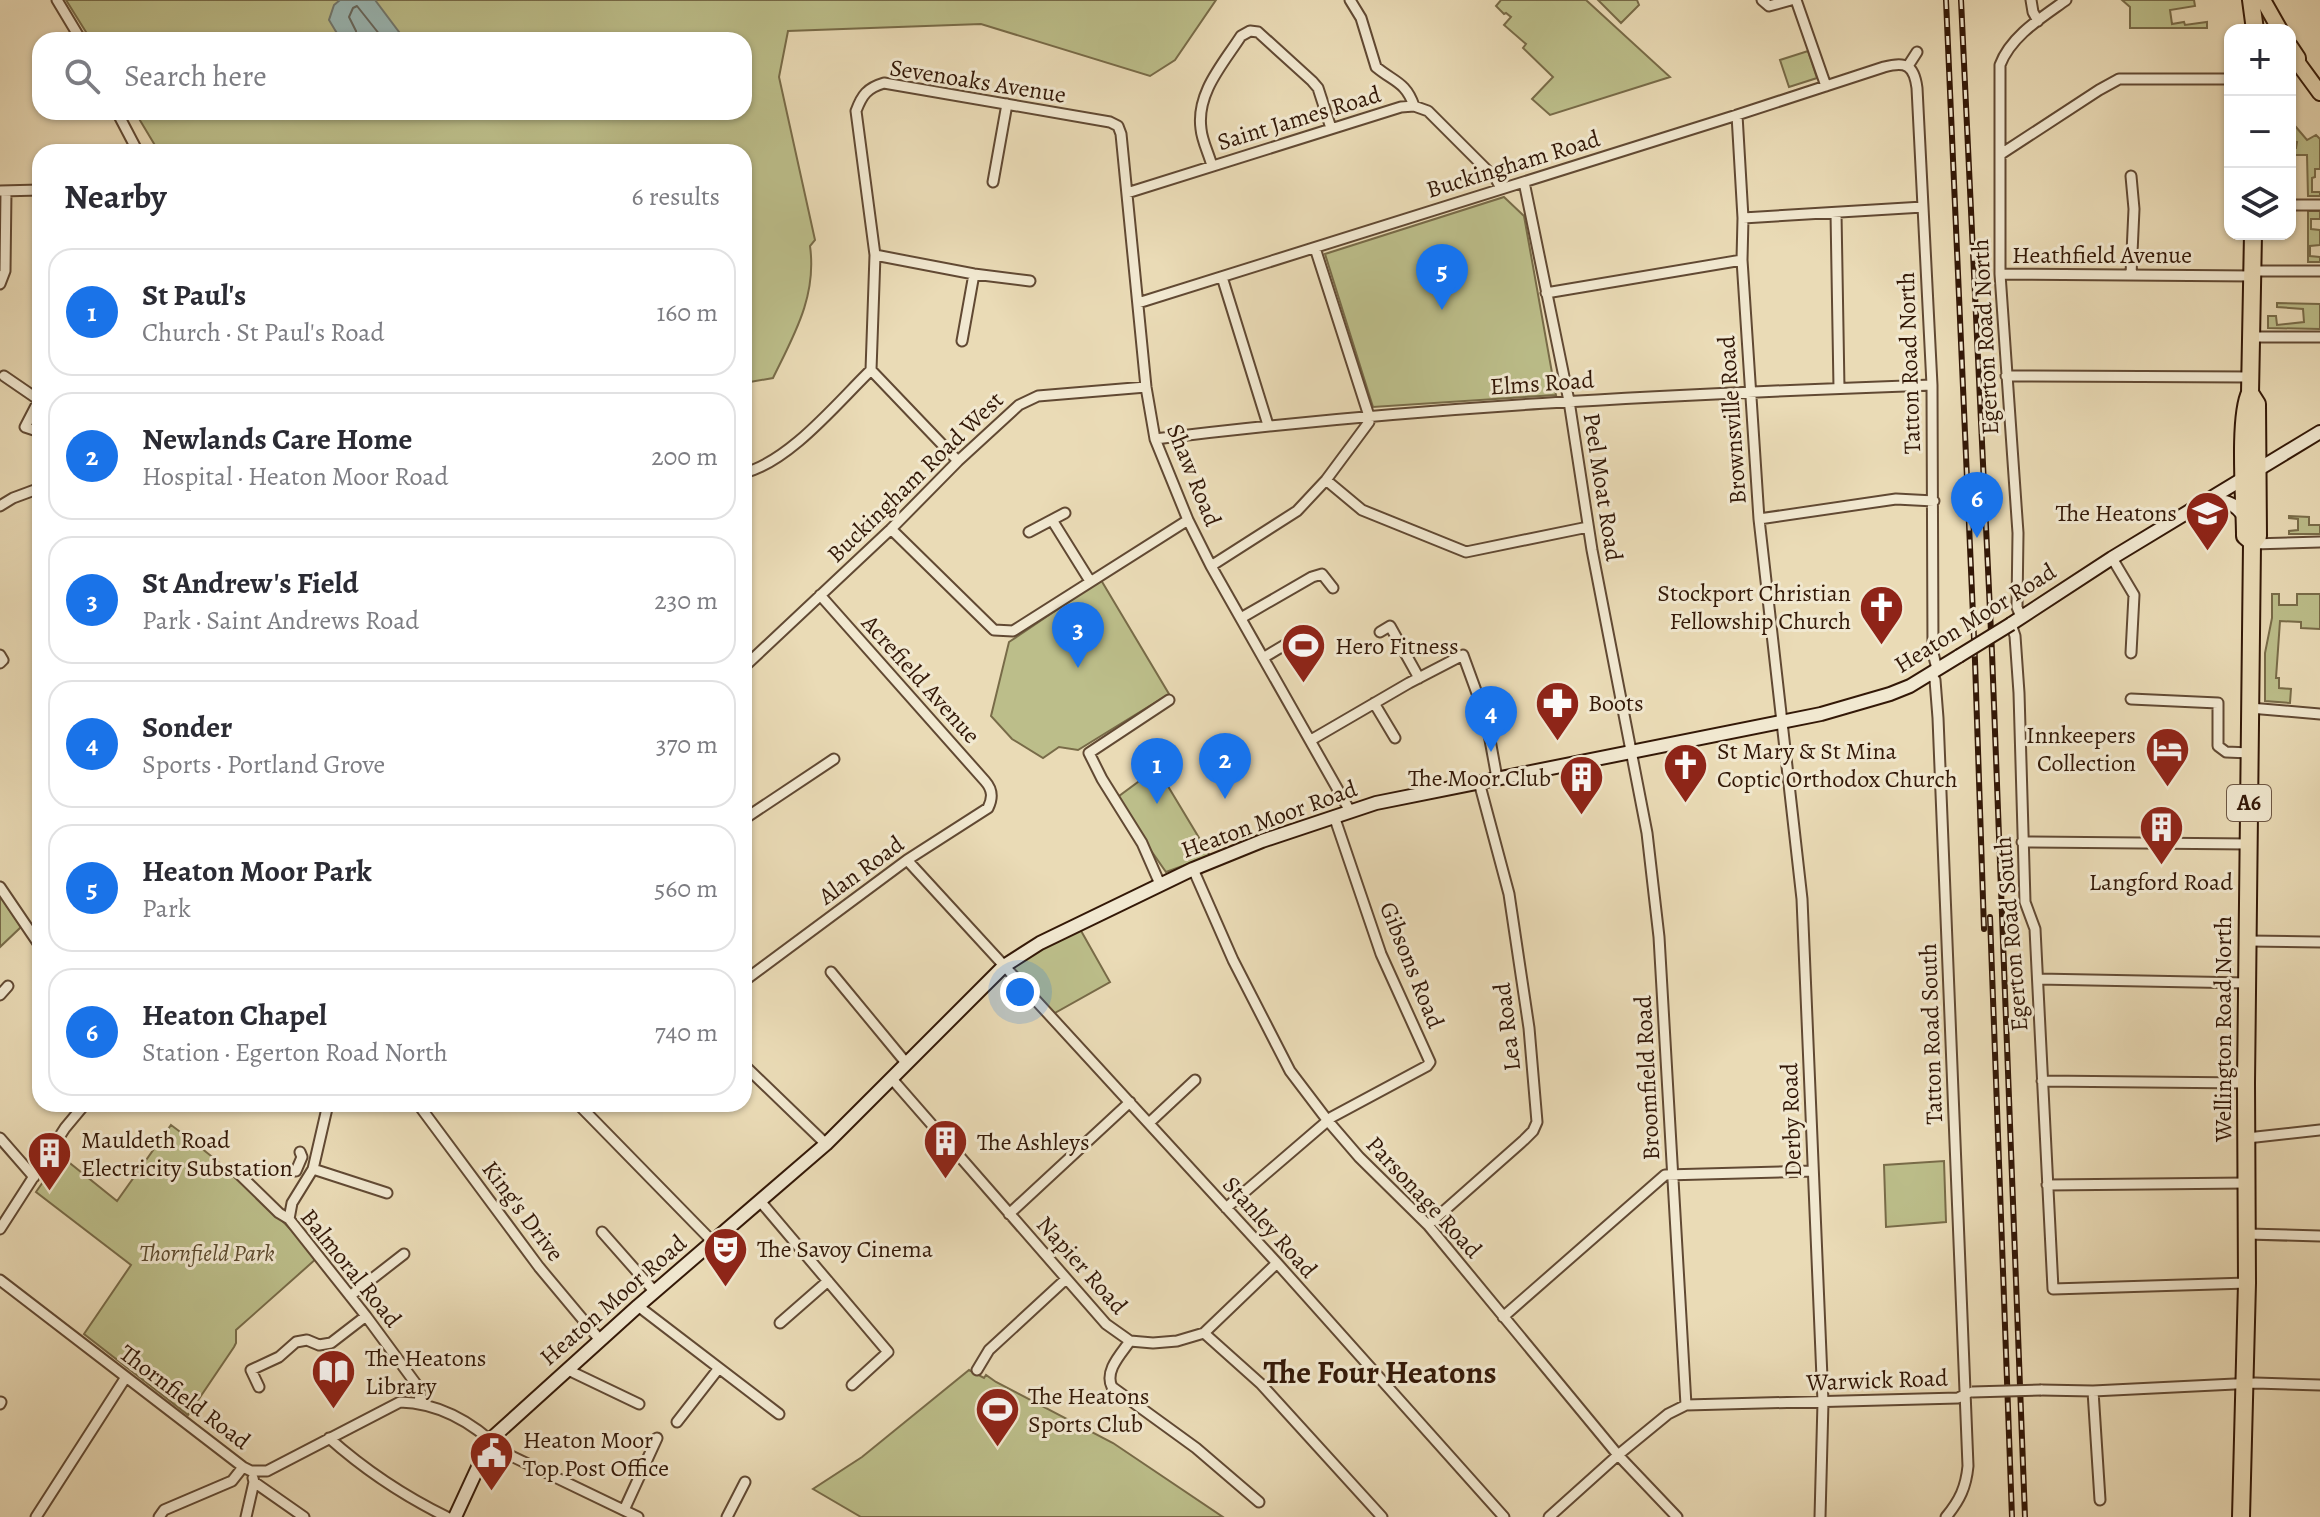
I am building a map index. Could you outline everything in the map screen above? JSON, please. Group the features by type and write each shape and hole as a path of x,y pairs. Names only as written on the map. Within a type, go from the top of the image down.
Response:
{"highway":[{"path":"2251,0 2254,24"},
{"name":"Wellington Road North","path":"2252,543 2245,536 2245,518 2257,404 2250,385 2253,240"},
{"name":"Wellington Road North","path":"2241,1517 2247,1283 2252,543 2258,536 2251,472"}],"main road":[{"path":"2263,0 2277,24"},
{"path":"2296,63 2320,93"},
{"name":"Heaton Moor Road","path":"491,1439 638,1306 826,1144 1004,966 1057,933 1193,869 1262,841 1376,803 1780,722 1876,699 1910,686 2112,558 2320,432"},
{"path":"2204,502 2230,503 2245,518"},
{"path":"455,1517 491,1439"}],"street":[{"path":"57,0 76,32"},
{"path":"1350,0 1361,18 1376,67 1402,83 1414,106"},
{"path":"1762,0 1769,6 1794,0 1826,86"},
{"path":"2031,0 2038,21 2066,0"},
{"name":"Egerton Road North","path":"2016,621 2018,533 2000,274 1999,77 2004,54 2019,36 2038,21"},
{"path":"1212,166 1201,129 1201,106 1207,87 1241,36 1250,31 1258,32 1318,88 1331,128"},
{"path":"1904,64 1917,52"},
{"name":"Buckingham Road","path":"1138,303 1904,64"},
{"name":"Tatton Road North","path":"1904,64 1916,77 1932,385 1934,671"},
{"path":"2001,154 2114,81 2224,79"},
{"name":"Sevenoaks Avenue","path":"871,370 875,255 857,130 856,111 861,96 871,87 884,83 1110,122"},
{"path":"993,182 1007,104"},
{"name":"Saint James Road","path":"1127,193 1331,128 1414,106 1428,111 1496,179 1501,188"},
{"name":"Brownsville Road","path":"1737,115 1749,392 1780,722"},
{"path":"121,120 134,144"},
{"name":"Shaw Road","path":"1110,122 1118,126 1121,134 1146,387 1155,439 1188,520 1211,566 1350,811"},
{"path":"2131,176 2134,209 2131,275"},
{"name":"Peel Moat Road","path":"1524,182 1569,401 1588,527 1630,751"},
{"path":"0,284 5,271 3,191 32,190"},
{"path":"2296,205 2320,205"},
{"path":"1743,218 1923,207"},
{"path":"1836,213 1839,388"},
{"path":"1211,566 1297,511 1326,480 1369,422 1315,248"},
{"path":"875,255 1030,281"},
{"path":"1546,293 1742,260"},
{"name":"Heathfield Avenue","path":"2000,274 2320,271"},
{"path":"962,341 974,274"},
{"path":"1222,277 1268,425"},
{"path":"2251,337 2320,337"},
{"path":"752,471 778,457 871,370 958,461"},
{"path":"4,376 32,395"},
{"path":"2006,376 2250,385"},
{"name":"Elms Road","path":"1155,439 1268,425 1569,401 1932,385"},
{"name":"Buckingham Road West","path":"752,659 1019,405 1038,396 1146,387"},
{"path":"32,414 25,427 32,429"},
{"path":"1326,480 1362,510 1466,552 1588,527"},
{"path":"0,506 32,491"},
{"path":"1759,519 1896,499 1934,501"},
{"path":"1029,532 1065,513"},
{"path":"1052,520 1090,581"},
{"path":"891,529 994,630 1013,631 1188,520"},
{"path":"2252,543 2320,542"},
{"path":"2112,558 2134,595 2131,653"},
{"path":"1241,618 1312,577 1322,574 1333,588"},
{"name":"Acrefield Avenue","path":"820,595 991,789"},
{"name":"Egerton Road South","path":"2016,621 2025,902 2035,929 2053,1289 2247,1283"},
{"path":"1380,632 1390,626 1419,678"},
{"path":"1263,658 1298,637"},
{"path":"0,655 3,660 0,663"},
{"path":"1311,740 1463,655 1486,718 1497,778"},
{"name":"Tatton Road South","path":"1934,671 1968,1393 1966,1485 1946,1517"},
{"path":"2131,699 2218,703 2218,746 2226,752 2250,753"},
{"path":"1160,884 1142,843 1089,753 1169,700"},
{"path":"1374,703 1395,738"},
{"path":"2250,708 2320,714"},
{"name":"Derby Road","path":"1780,722 1802,899 1823,1402 1820,1517"},
{"name":"Broomfield Road","path":"1630,751 1647,833 1659,937 1686,1405"},
{"path":"752,814 834,759"},
{"name":"Lea Road","path":"1428,1225 1524,1140 1537,1122 1529,1028 1509,894 1479,782"},
{"name":"Alan Road","path":"752,975 907,860 988,808 992,801 991,789"},
{"name":"Gibsons Road","path":"1328,1121 1430,1062 1381,954 1334,816"},
{"path":"2022,842 2249,844"},
{"name":"Stanley Road","path":"907,860 1277,1263 1504,1517"},
{"name":"Parsonage Road","path":"1193,869 1233,960 1290,1071 1328,1121 1377,1176 1428,1225 1618,1455 1677,1517"},
{"path":"0,887 32,934"},
{"path":"2248,941 2320,942"},
{"path":"831,972 907,1064"},
{"path":"2038,979 2247,983"},
{"path":"0,995 8,986"},
{"path":"752,1073 826,1144"},
{"name":"Napier Road","path":"892,1079 1106,1324 1130,1341 1177,1341 1204,1333"},
{"path":"1149,1123 1195,1080"},
{"path":"2042,1081 2246,1083"},
{"path":"1009,1214 1130,1102"},
{"path":"0,1229 78,1112"},
{"path":"289,1219 292,1203 314,1167 326,1112"},
{"name":"King's Drive","path":"424,1112 539,1267 600,1340"},
{"path":"586,1112 713,1242"},
{"path":"1226,1208 1328,1121"},
{"path":"2247,1138 2320,1130"},
{"path":"0,1138 34,1177"},
{"path":"296,1171 300,1156 314,1167 387,1193"},
{"name":"Balmoral Road","path":"235,1170 289,1219 419,1388 420,1403"},
{"path":"1503,1317 1665,1175 1813,1171"},
{"path":"2047,1185 2246,1183"},
{"path":"760,1201 888,1352 852,1385"},
{"name":"Heaton Moor Road","path":"602,1232 655,1292"},
{"path":"2247,1234 2320,1236"},
{"path":"350,1296 404,1254"},
{"path":"1277,1263 1204,1333 1261,1384 1382,1517"},
{"path":"977,1370 989,1350 1066,1279"},
{"name":"Thornfield Road","path":"0,1280 247,1469 267,1471 400,1402 420,1403"},
{"path":"780,1323 828,1281"},
{"path":"638,1306 779,1414"},
{"path":"259,1387 251,1370 279,1357 296,1342 331,1343 366,1316"},
{"path":"1130,1341 1104,1381 1196,1448 1259,1502"},
{"path":"677,1422 719,1368"},
{"path":"568,1370 639,1404"},
{"path":"36,1517 126,1377"},
{"name":"Warwick Road","path":"1686,1405 1958,1398 1968,1393 2041,1390 2320,1385"},
{"path":"2093,1391 2100,1500"},
{"path":"420,1403 442,1409 491,1439 503,1452 638,1517"},
{"path":"1549,1517 1668,1414 1686,1405"},
{"path":"329,1438 358,1464 403,1494 447,1517"},
{"path":"624,1510 657,1438"},
{"path":"159,1517 164,1510 232,1481 247,1469 254,1482 304,1517"},
{"path":"246,1517 254,1482"},
{"path":"727,1517 745,1482"}],"green space":[{"path":"66,0 1216,0 1175,60 1150,76 981,24 788,31 779,77 815,240 810,246 807,298 789,346 773,378 752,382 752,144 154,144 140,120 752,120 752,32 86,32"},
{"path":"1501,0 1586,0 1670,77 1550,115 1532,99 1553,77 1523,48 1526,44 1504,25 1511,17 1496,6"},
{"path":"1598,0 1637,0 1639,5 1621,23"},
{"path":"2122,0 2194,0 2195,6 2170,10 2172,24 2207,22 2207,28 2130,28 2130,7"},
{"path":"1808,51 1817,78 1789,87 1780,60"},
{"path":"2296,127 2307,140 2316,135 2320,139 2320,169 2315,169 2312,192 2320,192 2320,196 2308,196 2307,155 2296,155"},
{"path":"1504,197 1524,216 1556,395 1373,407 1325,254"},
{"path":"2308,211 2320,211 2320,219 2311,219 2311,229 2320,230 2320,245 2310,246 2310,256 2320,257 2320,262 2308,262"},
{"path":"2277,303 2320,304 2320,329 2268,328 2268,316 2276,316 2277,325 2304,322 2303,309 2277,307"},
{"path":"2289,516 2309,517 2309,525 2320,525 2320,534 2289,534 2289,531 2298,530 2298,519"},
{"path":"1101,580 1169,694 1078,750 1059,747 1043,758 1012,739 991,716 1009,642"},
{"path":"2272,594 2279,594 2279,605 2297,605 2297,594 2320,594 2320,629 2301,628 2301,622 2280,621 2276,678 2279,678 2279,688 2291,689 2290,703 2265,701 2265,653 2272,618"},
{"path":"1157,768 1210,856 1166,872 1115,799"},
{"path":"0,896 21,927 0,947"},
{"path":"1080,929 1110,982 1053,1014 1010,966 1056,938"},
{"name":"Thornfield Park","path":"171,1125 248,1187 317,1258 236,1330 234,1347 188,1415 84,1334 131,1265 36,1192 61,1156 117,1201"},
{"path":"1944,1161 1946,1222 1886,1227 1884,1165"},
{"name":"The Heatons Sports Club","path":"969,1370 984,1378 986,1375 1113,1443 1223,1517 861,1517 813,1489 862,1457"}],"water":[{"path":"340,0 375,0 399,32 336,32 329,20 334,5"}],"railway":[{"path":"1946,0 1984,929"},
{"path":"1961,0 1992,653 2025,1517"},
{"path":"1990,917 2012,1517"}],"place":[{"name":"Heaton Moor Park","path":"1442,310"},
{"name":"Heaton Chapel","path":"1977,538"},
{"name":"The Heatons","path":"2208,552"},
{"name":"Stockport Christian Fellowship Church","path":"1882,646"},
{"name":"St Andrew's Field","path":"1078,668"},
{"name":"Hero Fitness","path":"1304,685"},
{"name":"Boots","path":"1557,742"},
{"name":"Sonder","path":"1491,752"},
{"name":"Innkeepers Collection","path":"2167,788"},
{"name":"Newlands Care Home","path":"1225,799"},
{"name":"St Paul's","path":"1157,804"},
{"name":"St Mary & St Mina Coptic Orthodox Church","path":"1686,804"},
{"name":"The Moor Club","path":"1582,817"},
{"name":"Langford Road","path":"2161,867"},
{"name":"The Ashleys","path":"946,1181"},
{"name":"Mauldeth Road Electricity Substation","path":"50,1193"},
{"name":"The Savoy Cinema","path":"726,1288"},
{"name":"The Heatons Library","path":"334,1411"},
{"name":"The Heatons Sports Club","path":"997,1449"},
{"name":"Heaton Moor Top Post Office","path":"492,1493"}],"district":[{"name":"The Four Heatons","path":"1380,1372"}]}
